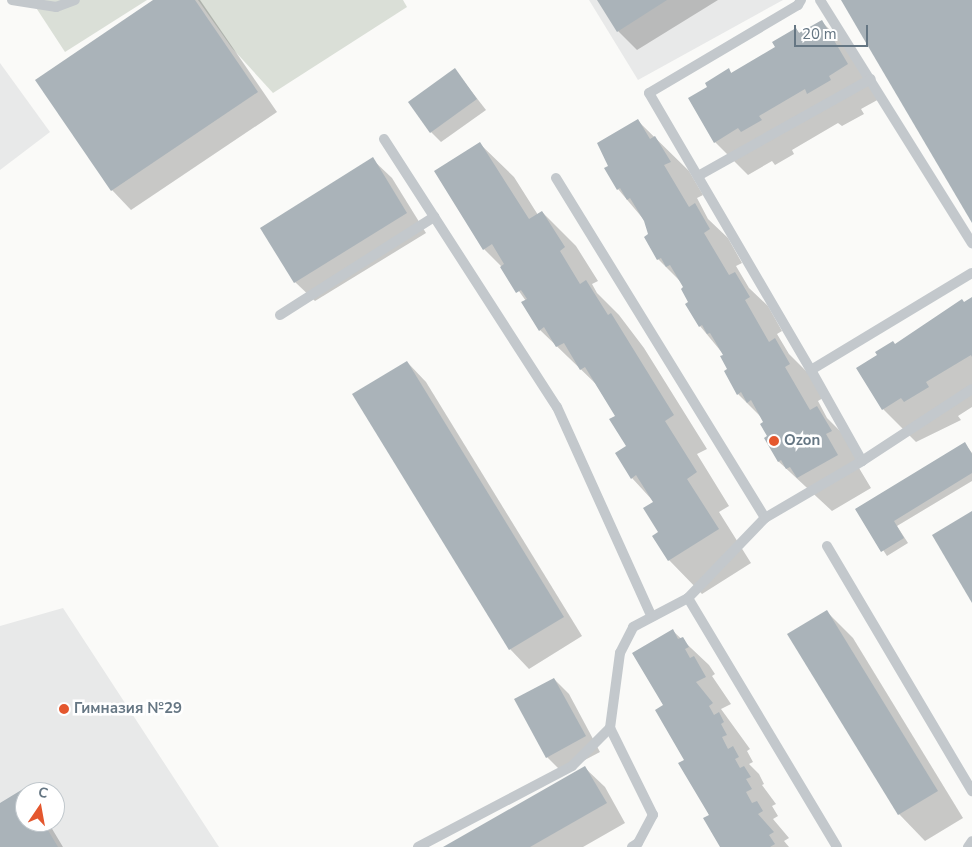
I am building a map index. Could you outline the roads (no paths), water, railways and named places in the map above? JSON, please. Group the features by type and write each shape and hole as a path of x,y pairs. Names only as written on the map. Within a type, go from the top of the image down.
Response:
{"lane":[{"path":"12,0 56,7 75,0"},
{"path":"801,0 798,5 649,93 862,461"},
{"path":"820,0 972,243"},
{"path":"698,176 871,79"},
{"path":"384,139 557,407 652,617"},
{"path":"556,178 765,518"},
{"path":"280,315 434,217"},
{"path":"811,370 972,273"},
{"path":"632,847 638,843 653,815 610,728 620,653 633,627 688,598 765,518 862,461 972,389"},
{"path":"827,546 972,791"},
{"path":"688,598 837,847"},
{"path":"418,847 572,766 610,728"},
{"path":"968,847 972,841"}],"place":[{"name":"Ozon","path":"774,441"},
{"name":"Гимназия №29","path":"64,709"}]}
